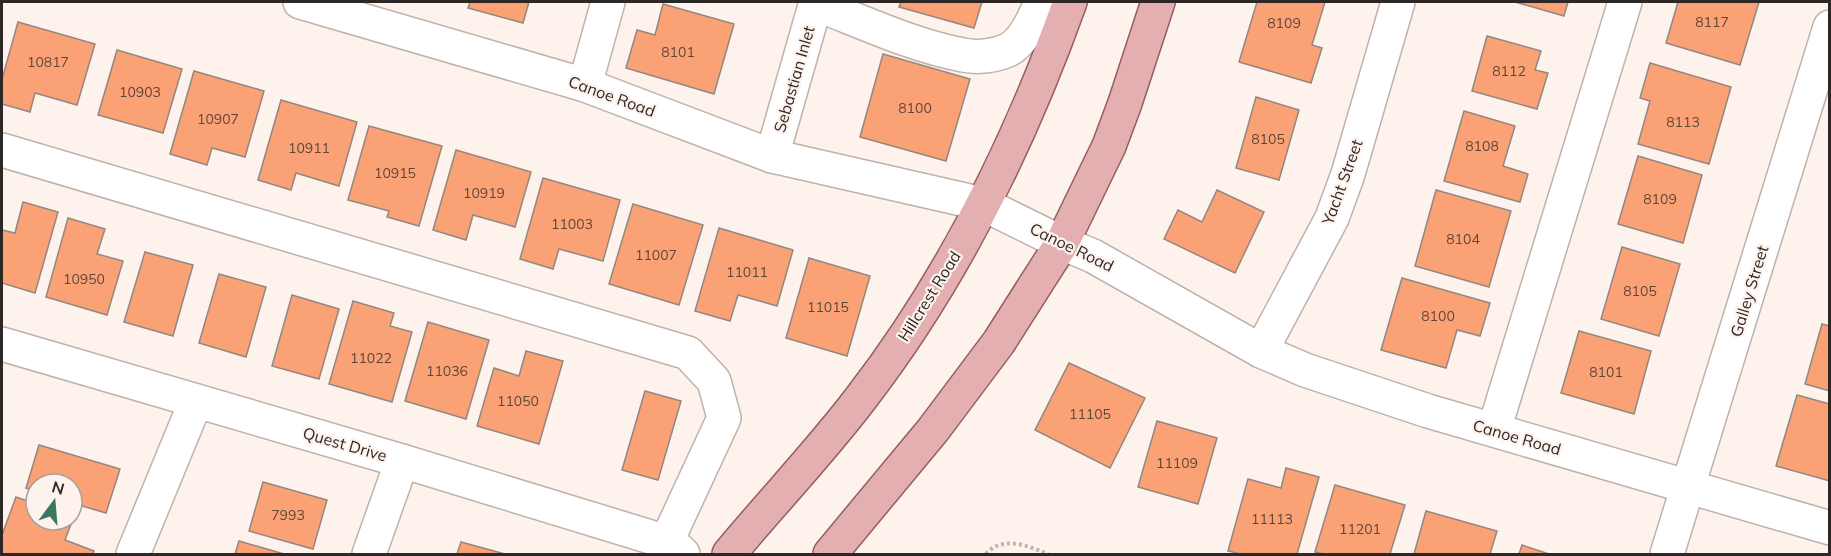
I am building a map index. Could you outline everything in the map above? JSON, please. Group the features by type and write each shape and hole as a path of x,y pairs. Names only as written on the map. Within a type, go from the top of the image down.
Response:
{"main road":[{"name":"Hillcrest Road","path":"729,555 861,399 919,317 983,204 1016,138 1070,2"},
{"path":"830,555 933,430 999,342 1062,243 1109,146 1158,2"}],"street":[{"name":"Canoe Road","path":"300,2 368,11 585,85 772,156 983,204 1093,256 1260,351 1305,370 1428,411 1830,528"},
{"path":"585,85 608,2"},
{"path":"816,3 913,40 964,56 983,57 1010,49 1032,26 1041,2"},
{"name":"Yacht Street","path":"1260,351 1332,218 1348,174 1398,2"},
{"path":"1494,430 1625,2"},
{"name":"Sebastian Inlet","path":"772,156 816,3"},
{"name":"Galley Street","path":"1667,555 1830,27"},
{"path":"2,150 688,353 714,381 724,418 675,549"},
{"name":"Quest Drive","path":"2,344 402,461 675,549"},
{"path":"134,555 196,400"},
{"path":"369,555 402,461"}],"path":[{"path":"986,555 999,544 1016,543 1030,546 1048,555"}],"building":[{"path":"470,2 529,2 523,23 468,8"},
{"path":"901,2 982,2 974,28 899,7"},
{"path":"1257,2 1325,2 1312,45 1322,48 1311,83 1239,62"},
{"path":"1515,2 1568,2 1564,16"},
{"path":"1678,2 1759,2 1740,65 1666,43"},
{"path":"663,4 734,24 714,94 626,68 637,30 655,35"},
{"path":"18,22 95,44 77,105 35,93 30,112 2,104 2,79"},
{"path":"1487,36 1541,51 1535,70 1548,73 1537,109 1472,91"},
{"path":"117,50 182,69 163,133 98,115"},
{"path":"883,54 970,79 946,161 860,137"},
{"path":"1650,63 1731,87 1709,164 1638,144 1650,101 1640,98"},
{"path":"194,71 264,91 245,157 212,148 207,165 170,154"},
{"path":"1256,97 1299,110 1279,180 1236,168"},
{"path":"281,100 357,122 339,186 296,173 291,190 258,180"},
{"path":"1464,111 1515,126 1503,166 1528,174 1520,202 1444,181"},
{"path":"369,126 442,146 419,226 387,217 389,211 348,200"},
{"path":"456,150 531,172 515,227 473,215 466,240 433,230"},
{"path":"1638,156 1702,175 1683,243 1618,224"},
{"path":"543,178 620,200 603,261 559,249 553,269 520,259"},
{"path":"1217,190 1264,212 1235,273 1164,239 1178,210 1202,222"},
{"path":"1436,190 1511,211 1489,287 1415,266"},
{"path":"23,202 58,212 35,293 2,283 2,230 15,233"},
{"path":"633,204 703,225 679,305 609,284"},
{"path":"68,218 105,229 97,254 123,261 107,315 46,297"},
{"path":"719,228 793,250 777,306 738,295 730,321 695,311"},
{"path":"1622,247 1680,264 1659,336 1601,319"},
{"path":"145,252 193,265 173,336 124,322"},
{"path":"809,258 870,276 847,356 786,338"},
{"path":"219,274 266,287 246,357 199,343"},
{"path":"1402,278 1490,303 1480,336 1457,330 1446,368 1381,350"},
{"path":"292,295 339,309 319,379 272,366"},
{"path":"353,301 394,313 390,326 412,332 392,402 329,384"},
{"path":"428,322 489,340 466,419 405,401"},
{"path":"1822,324 1830,326 1830,391 1805,384"},
{"path":"1579,331 1651,351 1634,414 1561,393"},
{"path":"526,351 563,361 539,444 477,426 494,368 519,376"},
{"path":"1069,363 1145,398 1110,468 1035,430"},
{"path":"645,391 681,401 658,480 622,470"},
{"path":"1797,395 1830,404 1830,481 1776,466"},
{"path":"1157,421 1217,438 1198,504 1138,487"},
{"path":"39,445 120,469 106,513 84,507 84,472 31,472"},
{"path":"1286,468 1319,477 1297,554 1241,554 1228,551 1248,479 1281,488"},
{"path":"263,482 327,500 313,549 249,531"},
{"path":"1335,485 1405,505 1390,554 1315,552"},
{"path":"16,497 24,500 24,532 68,532 65,540 94,551 93,554 2,554 2,535"},
{"path":"1426,511 1497,531 1490,554 1414,554"},
{"path":"239,541 284,554 235,554"},
{"path":"461,542 505,554 457,554"},
{"path":"1522,545 1549,554 1519,554"}]}
